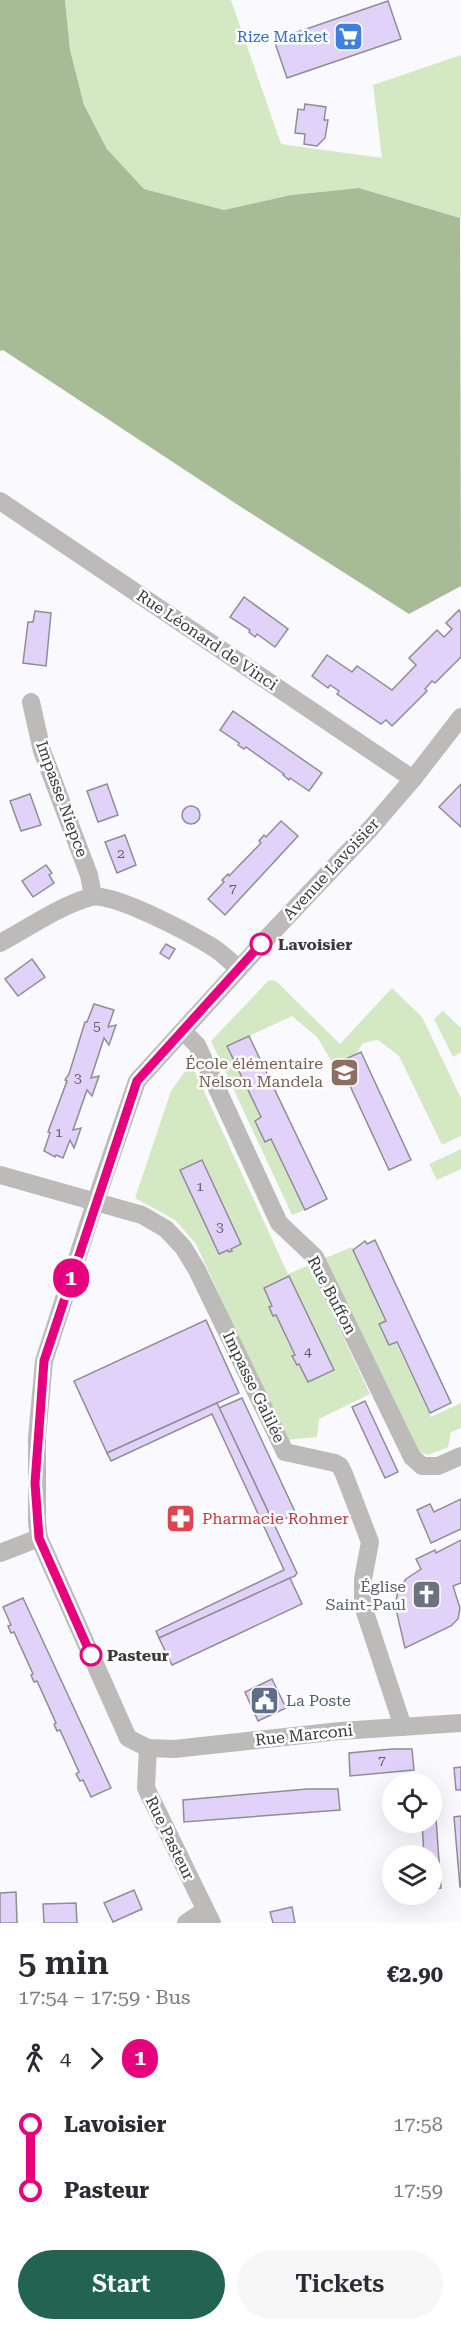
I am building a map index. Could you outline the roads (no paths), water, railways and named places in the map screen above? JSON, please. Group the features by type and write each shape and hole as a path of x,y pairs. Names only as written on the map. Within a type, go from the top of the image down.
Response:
{"street":[{"name":"Rue Léonard de Vinci","path":"0,501 413,779"},
{"name":"Impasse Niepce","path":"31,702 42,751 89,875 93,896"},
{"name":"Avenue Lavoisier","path":"148,1748 128,1738 39,1538 35,1483 44,1361 137,1081 370,829 413,779 461,717"},
{"path":"0,943 93,896 107,898 145,912 214,949 239,969"},
{"name":"Rue Buffon","path":"183,1031 197,1045 279,1223 315,1257 412,1457 422,1466 438,1466 461,1456"},
{"name":"Impasse Galilée","path":"0,1175 142,1215 166,1229 183,1247 197,1270 285,1452 340,1466 370,1542 363,1579 363,1606 403,1726"},
{"path":"0,1553 39,1538"},
{"name":"Rue Marconi","path":"148,1748 174,1749 403,1726 461,1723"},
{"name":"Rue Pasteur","path":"148,1748 146,1788 208,1917"},
{"path":"186,1923 208,1917"}],"place":[{"name":"Rize Market","path":"349,36"},
{"name":"Lavoisier","path":"261,944"},
{"name":"École élémentaire Nelson Mandela","path":"344,1072"},
{"name":"Pharmacie Rohmer","path":"181,1518"},
{"name":"Église Saint-Paul","path":"427,1595"},
{"name":"Pasteur","path":"91,1655"},
{"name":"La Poste","path":"265,1700"}]}
